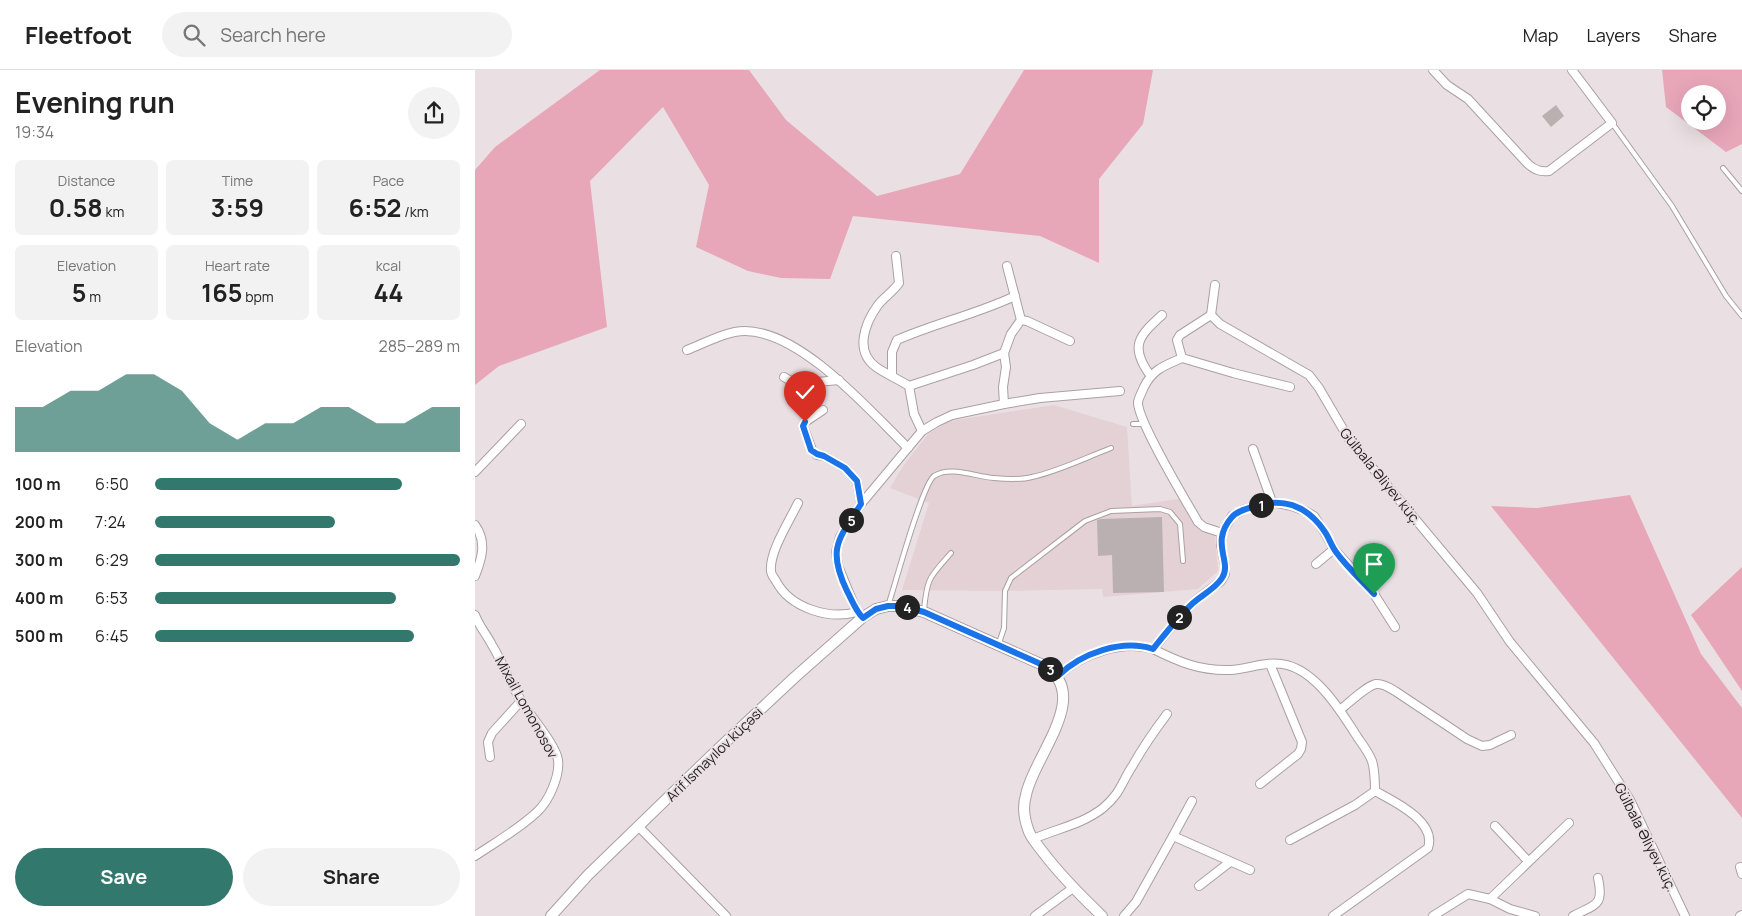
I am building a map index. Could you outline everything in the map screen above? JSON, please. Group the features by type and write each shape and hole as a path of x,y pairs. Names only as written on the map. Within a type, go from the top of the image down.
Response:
{"street":[{"path":"1433,70 1447,85 1468,99 1528,164 1542,172 1549,171 1612,123 1572,70"},
{"path":"896,256 899,283 878,304 863,334 866,357 875,366 909,386 1005,353"},
{"path":"1004,404 1005,353 1011,334 1021,320 1007,266"},
{"path":"1182,358 1177,340 1180,335 1211,315 1215,285"},
{"path":"892,376 893,352 897,340 920,330 993,306 1015,296"},
{"path":"1150,375 1141,363 1138,346 1142,333 1162,315"},
{"name":"Gülbala Əliyev küç.","path":"1211,315 1220,324 1309,375 1319,388 1350,442 1477,593 1510,642 1594,744 1630,800 1685,916"},
{"path":"1021,320 1070,341"},
{"path":"687,350 743,330 763,332 792,346 814,360 839,380 908,448"},
{"path":"1222,533 1205,527 1198,522 1145,424 1139,406 1139,399 1150,375 1182,358 1289,387"},
{"path":"784,377 796,384 839,380"},
{"path":"909,386 914,414 922,431"},
{"path":"799,503 773,553 771,572 779,586 790,599 807,608 825,614 860,615 837,566 835,552 840,537 861,504 922,431 952,415 1004,404 1040,398 1120,391"},
{"path":"823,410 805,422 803,426 811,450 845,468 857,481 861,504"},
{"path":"475,472 521,424"},
{"path":"1253,449 1272,502"},
{"path":"1153,649 1181,614 1221,581 1225,574 1221,546 1222,533 1232,516 1245,509 1272,502 1292,506 1313,516 1325,532 1334,549 1374,594 1395,627"},
{"path":"475,525 479,531 483,551 475,576"},
{"path":"1316,564 1334,549"},
{"path":"888,606 902,606 924,612 1043,665 1058,676 1064,695 1062,710 1059,721 1031,778 1026,794 1025,816 1028,830 1033,839 1058,872 1102,916"},
{"name":"Arif İsmayılov küçəsi","path":"551,916 588,875 860,615 888,606"},
{"name":"Mixail Lomonosov","path":"475,615 477,622 493,645 521,700 558,758 558,773 551,791 539,811 475,856"},
{"path":"1058,676 1075,662 1109,649 1127,645 1141,645 1153,649 1189,666 1229,670 1270,664 1287,665 1302,672 1321,688 1340,710 1371,759 1375,773 1375,791"},
{"path":"1260,784 1298,754 1302,742 1270,664"},
{"path":"1340,710 1377,684 1395,691 1482,746 1490,745 1511,735"},
{"path":"490,757 489,742 492,733 521,700"},
{"path":"1033,839 1068,826 1101,809 1115,797 1122,788 1128,772 1140,752 1167,714"},
{"path":"1290,840 1355,805 1375,791"},
{"path":"1333,916 1428,848 1430,842 1427,832 1413,813 1375,791"},
{"path":"1124,916 1136,902 1191,801"},
{"path":"1490,899 1569,823"},
{"path":"1495,826 1528,861"},
{"path":"639,827 727,916"},
{"path":"1173,836 1250,870"},
{"path":"1199,886 1230,862"},
{"path":"1573,916 1597,904 1601,893 1598,878"},
{"path":"1035,916 1073,888"},
{"path":"1433,916 1468,894 1490,899 1511,913 1535,916"}],"lane":[{"path":"1612,123 1672,206 1726,296 1742,316"},
{"path":"1723,168 1742,191"},
{"path":"1133,424 1145,424"},
{"path":"888,606 922,497 932,477 939,473 953,472 994,478 1030,478 1111,448"},
{"path":"998,645 1004,628 1005,591 1011,578 1085,521 1111,511 1160,510 1170,512 1180,524 1183,561"},
{"path":"924,612 926,587 929,579 951,553"}],"shaded area":[{"path":"600,70 749,70 786,120 877,196 960,174 1024,70 1153,70 1143,124 1099,179 1099,263 1040,236 853,216 830,279 781,278 748,271 696,247 709,185 663,107 590,181 607,327 499,366 475,385 475,170 495,147"},
{"path":"1662,70 1742,70 1742,144 1726,152 1697,130 1726,130 1726,85 1681,85 1681,118 1666,107"},
{"path":"1054,405 1127,427 1132,506 1184,498 1194,521 1215,536 1218,571 1198,589 1103,597 1102,589 1005,591 902,590 929,503 890,488 903,466 928,434 949,421"},
{"path":"1630,495 1701,654 1742,708 1742,818 1491,506 1537,508"},
{"path":"1742,567 1742,691 1691,615"}],"building":[{"path":"1556,105 1564,116 1551,127 1542,116"},
{"path":"1162,517 1164,592 1113,593 1112,555 1098,556 1097,520"}],"route":[{"path":"805,422 803,426 811,450 845,468 857,481 861,504 840,537 835,552 842,580 857,612 863,618 876,609 888,606 902,606 924,612 1043,665 1058,676 1075,662 1109,649 1127,645 1141,645 1153,649 1181,614 1221,581 1225,574 1221,546 1222,533 1232,516 1245,509 1272,502 1292,506 1313,516 1325,532 1334,549 1374,594"}]}
